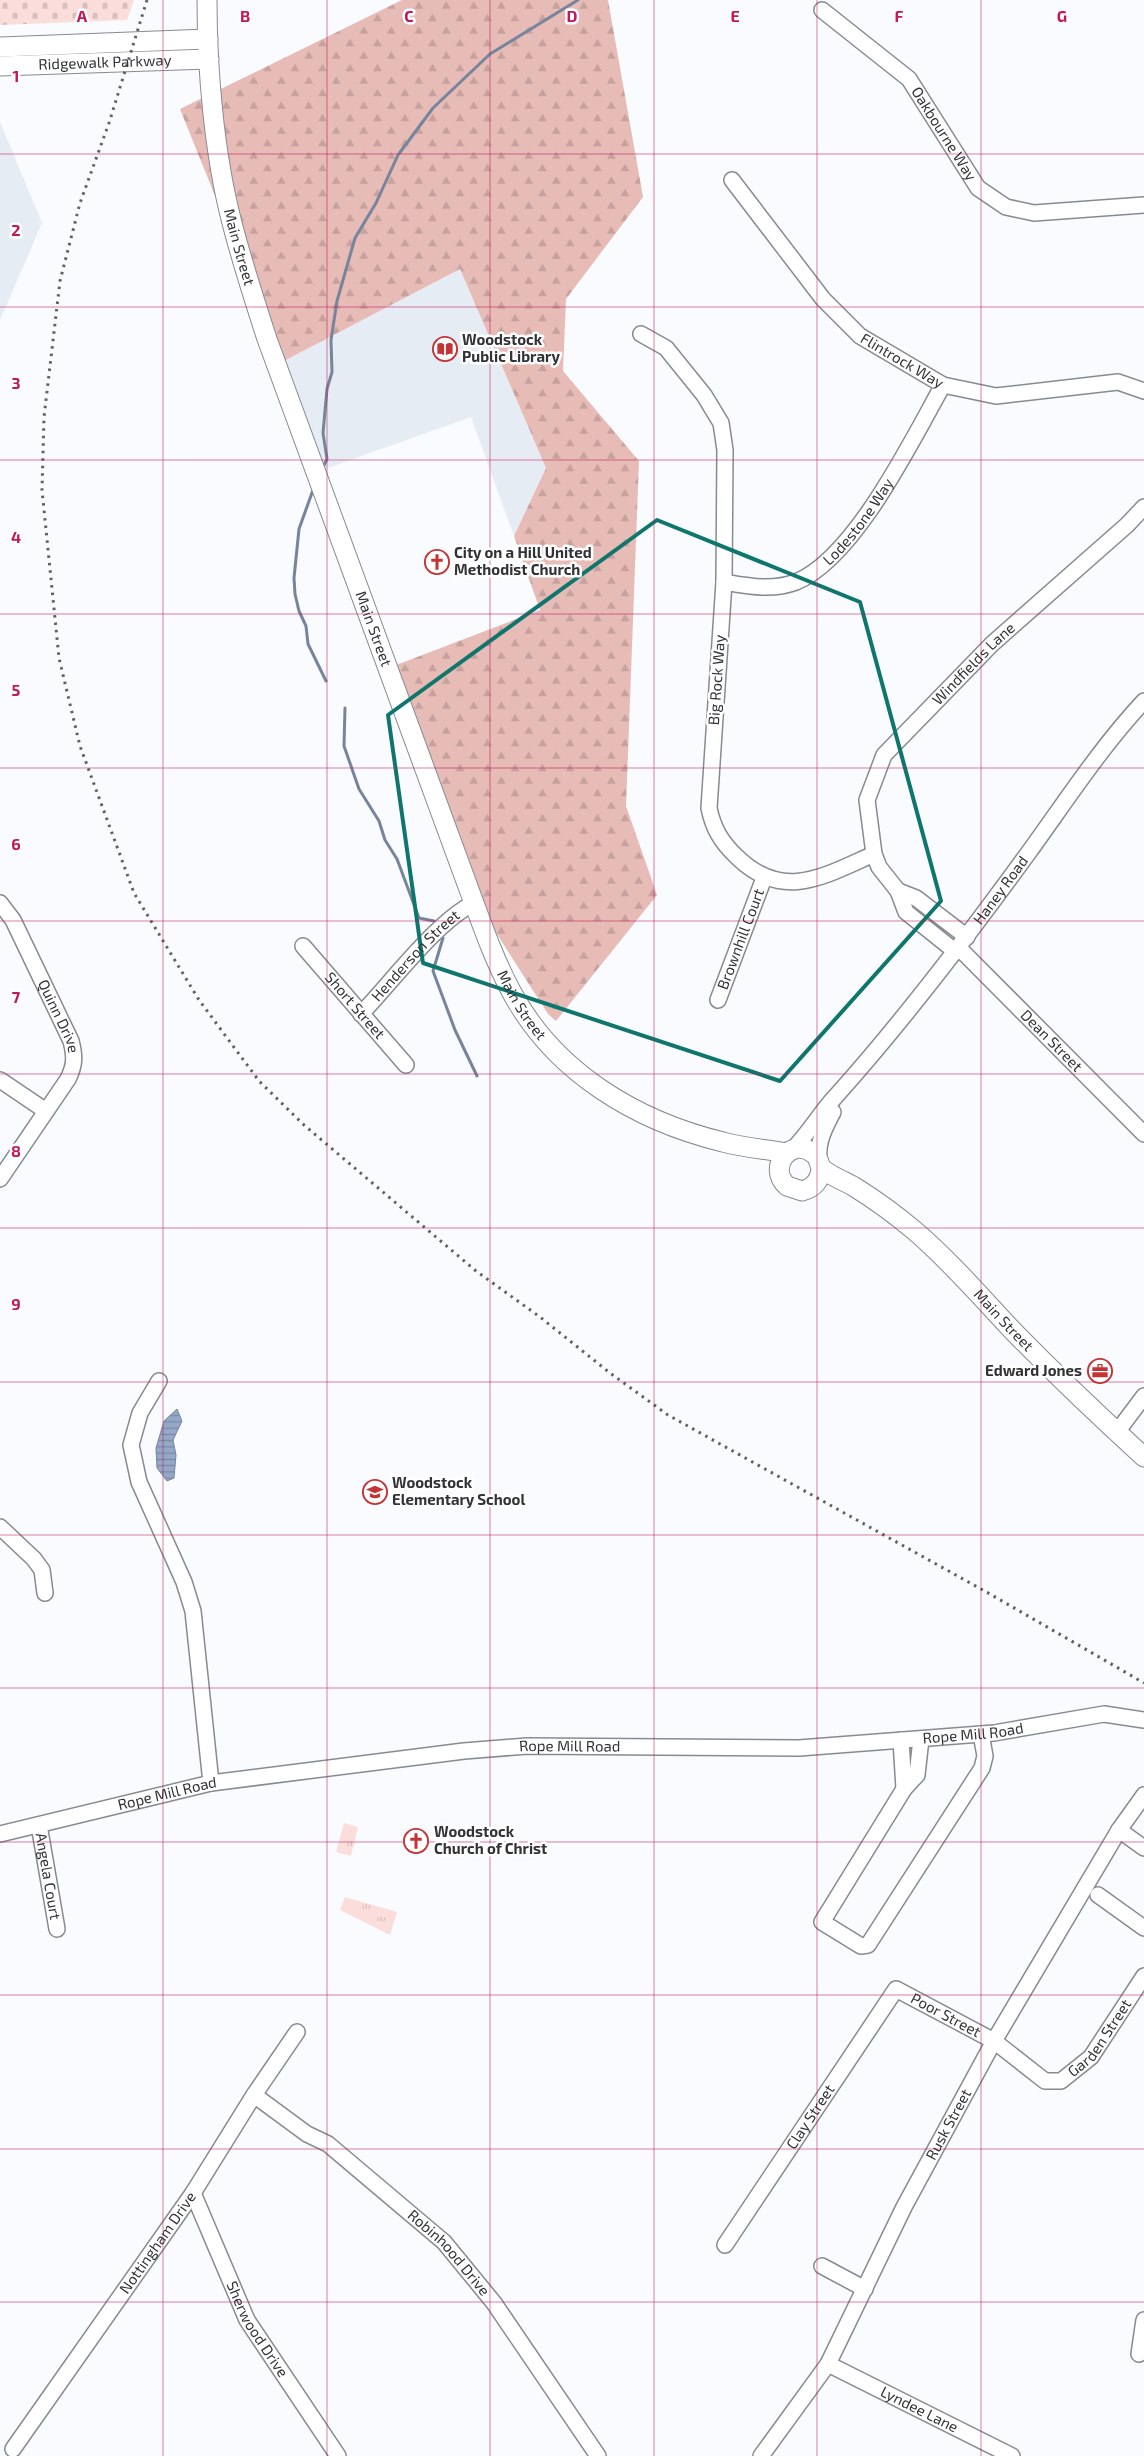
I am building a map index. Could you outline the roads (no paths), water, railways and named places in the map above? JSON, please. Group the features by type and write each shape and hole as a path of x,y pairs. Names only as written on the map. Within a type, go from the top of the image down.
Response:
{"main road":[{"name":"Main Street","path":"207,0 209,59 222,177 230,218 248,280 269,346 474,903 511,992 534,1027 564,1061 604,1092 637,1111 723,1142 760,1160 780,1176 790,1188 806,1190 826,1186 851,1193 879,1206"},
{"name":"Ridgewalk Parkway","path":"0,47 208,39"},
{"name":"Ridgewalk Parkway","path":"0,66 209,59"},
{"name":"Main Street","path":"723,1142 790,1151 810,1150 820,1164 854,1186 915,1231 1059,1377 1144,1457"},
{"path":"780,1176 780,1163 790,1151"},
{"path":"806,1190 818,1181 820,1164"}],"street":[{"name":"Oakbourne Way","path":"822,10 910,79 978,188 1006,207 1034,214 1144,205"},
{"name":"Flintrock Way","path":"732,180 823,299 860,336 943,385 996,396 1118,382 1144,391"},
{"name":"Big Rock Way","path":"641,334 666,348 704,395 721,423 725,450 724,582 709,808 712,824 724,844 741,861 764,878 792,882 820,878 874,854"},
{"name":"Lodestone Way","path":"724,582 764,588 795,582 821,567 847,540 890,480 943,385"},
{"name":"Windfields Lane","path":"874,854 868,800 884,755 992,644 1127,525 1144,507"},
{"name":"Haney Road","path":"790,1151 806,1137 834,1098 855,1076 961,946 1086,774 1144,701"},
{"path":"874,854 878,867 898,891 916,898 961,946"},
{"name":"Brownhill Court","path":"718,1000 764,878"},
{"name":"Quinn Drive","path":"0,903 13,920 70,1041 75,1057 74,1068 68,1079 0,1179"},
{"name":"Henderson Street","path":"361,1014 440,928 458,911 474,903"},
{"name":"Short Street","path":"303,946 406,1065"},
{"name":"Dean Street","path":"961,946 1144,1134"},
{"name":"Haney Road","path":"820,1164 818,1149 822,1135 855,1076"},
{"path":"0,1080 46,1111"},
{"path":"159,1381 140,1413 131,1445 140,1482 184,1582 193,1611 211,1783"},
{"path":"1116,1432 1144,1396"},
{"path":"0,1527 34,1559 42,1570 45,1593"},
{"name":"Rope Mill Road","path":"0,1834 211,1783 404,1758 526,1746 799,1748 981,1734 1104,1714 1144,1720"},
{"path":"921,1739 917,1775 904,1789 822,1922 861,1946 868,1945 982,1768 985,1756 981,1734"},
{"path":"901,1740 904,1789"},
{"name":"Rusk Street","path":"761,2456 828,2364 904,2207 994,2042 1120,1830 1144,1795"},
{"name":"Angela Court","path":"40,1825 57,1929"},
{"path":"1120,1830 1144,1848"},
{"path":"1098,1895 1144,1928"},
{"name":"Garden Street","path":"994,2042 1045,2081 1061,2081 1091,2057 1144,1976"},
{"name":"Poor Street","path":"896,1989 994,2042"},
{"name":"Clay Street","path":"725,2245 896,1989"},
{"name":"Nottingham Drive","path":"13,2449 193,2193 254,2095 297,2032"},
{"name":"Robinhood Drive","path":"254,2095 307,2134 328,2144 444,2242 494,2304 598,2456"},
{"name":"Sherwood Drive","path":"193,2193 247,2320 336,2455"},
{"path":"822,2266 865,2289"},
{"path":"1138,2354 1144,2320"},
{"name":"Lyndee Lane","path":"828,2364 1012,2456"}],"water":[{"path":"177,1409 182,1421 173,1440 176,1455 174,1478 167,1481 157,1468 156,1448 164,1421"}],"waterway":[{"path":"323,467 327,459 323,433 327,389 332,372 331,340 337,301 355,238 376,203 398,155 433,108 490,54 578,0"},
{"path":"313,490 299,529 294,578 295,594 299,611 306,626 308,644 326,681"},
{"path":"345,708 344,746 359,789 379,821 385,840 397,859 419,918 434,921"},
{"path":"443,938 433,971 455,1030 477,1076"}],"railway":[{"path":"147,0 109,123 80,203 60,281 44,417 42,490 59,658 80,746 134,893 199,1000 259,1081 304,1125 476,1271 540,1317 610,1373 668,1415 990,1594 1144,1683"}],"place":[{"name":"Woodstock Public Library","path":"445,349"},
{"name":"City on a Hill United Methodist Church","path":"437,562"},
{"name":"Edward Jones","path":"1100,1371"},
{"name":"Woodstock Elementary School","path":"375,1492"},
{"name":"Woodstock Church of Christ","path":"416,1841"}]}
